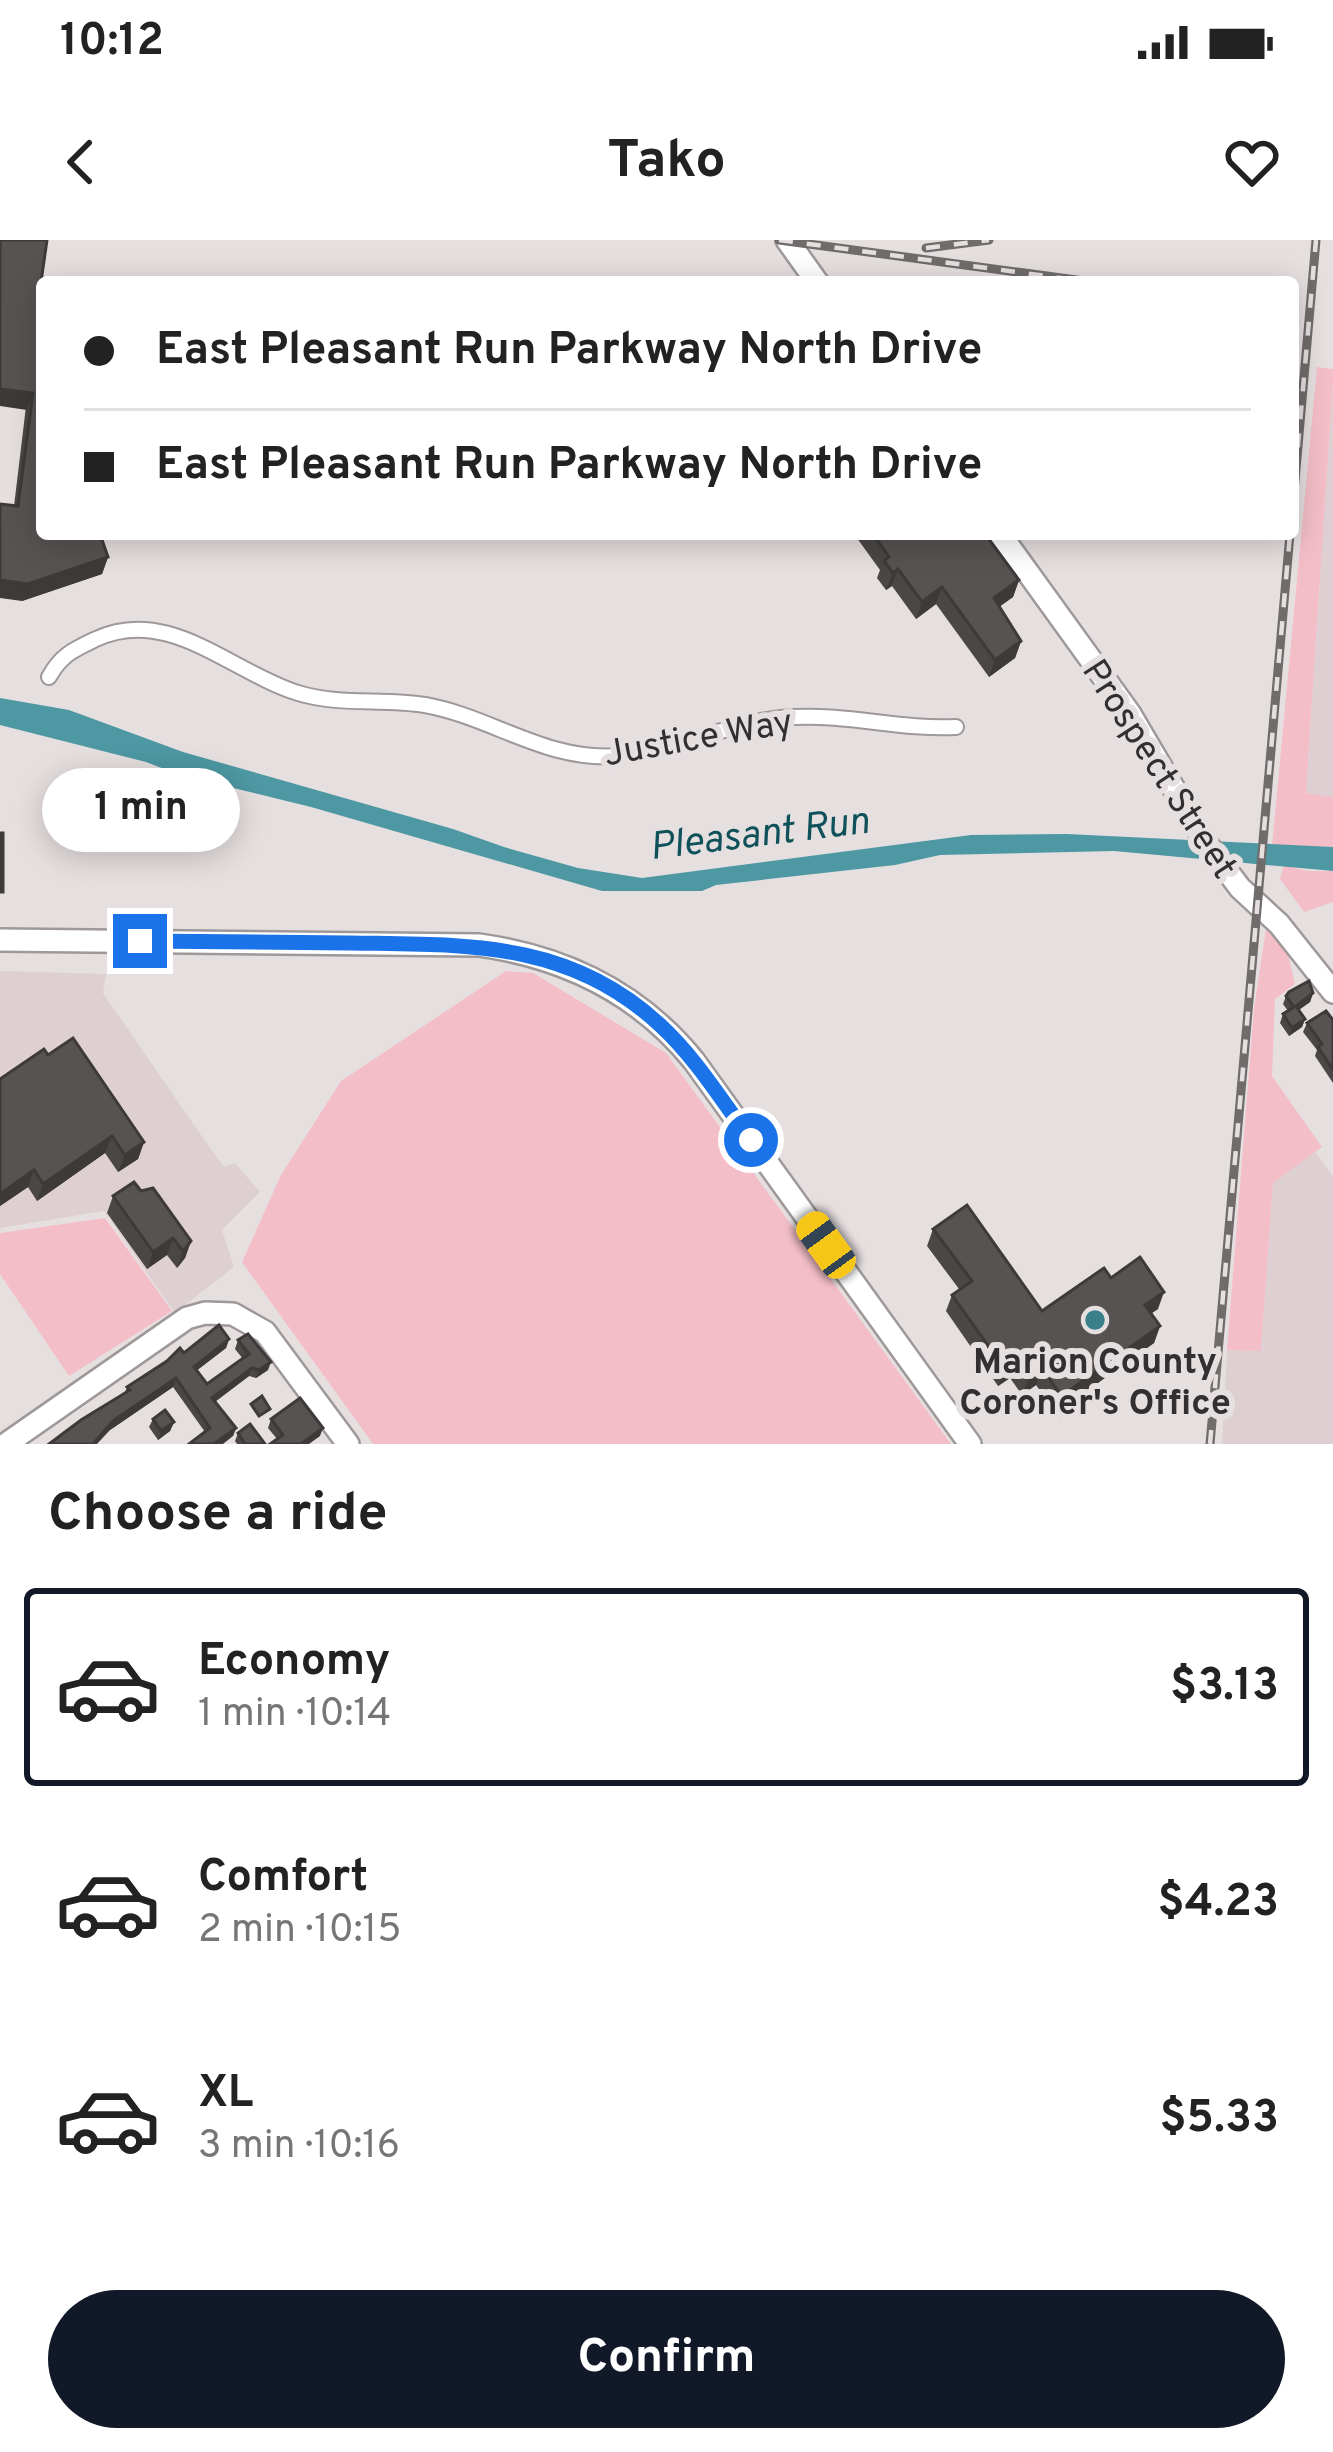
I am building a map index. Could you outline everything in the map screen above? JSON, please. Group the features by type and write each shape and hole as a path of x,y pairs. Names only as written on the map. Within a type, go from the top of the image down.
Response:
{"street":[{"path":"787,240 813,276"},
{"name":"Prospect Street","path":"1004,540 1130,714 1230,876 1280,924 1333,992"},
{"name":"Justice Way","path":"49,677 61,656 109,633 135,627 170,632 298,693 338,701 421,704 460,714 558,753 646,752 722,728 796,716 956,727"},
{"path":"0,940 479,945 542,958 601,982 653,1019 694,1061 970,1444"},
{"path":"6,1444 181,1322 205,1312 226,1313 254,1323 348,1444"}],"shaded area":[{"path":"1317,367 1333,369 1333,380 1306,793 1333,797 1333,847 1272,846"},
{"path":"1333,380 1333,797 1306,794"},
{"path":"1284,865 1333,871 1333,902 1304,912 1280,879"},
{"path":"1267,922 1285,941 1295,984 1275,999 1272,1076 1322,1147 1273,1183 1261,1351 1227,1350 1254,1009"},
{"path":"0,971 106,974 103,993 201,1135 224,1167 235,1163 260,1192 222,1230 234,1267 172,1315 104,1211 0,1228"},
{"path":"506,971 533,973 666,1053 951,1444 373,1444 242,1262 281,1175 341,1081"},
{"path":"1315,1152 1333,1176 1333,1444 1222,1444 1227,1350 1261,1350 1273,1182"},
{"path":"105,1218 172,1311 69,1376 0,1274 0,1233"}],"water":[{"name":"Pleasant Run","path":"0,698 69,710 183,752 578,868 642,878 971,835 1067,834 1333,847 1333,871 1114,851 940,855 895,865 716,885 702,891 602,891 311,807 0,725"}],"building":[{"path":"0,240 47,240 42,276 36,276 36,540 102,540 108,557 28,584 0,580 0,504 18,506 33,393 0,389"},
{"path":"877,540 989,540 1019,580 994,598 1021,641 995,660 942,587 922,602 898,569 893,573 884,561 889,557"},
{"path":"3,833 3,892 0,892"},
{"path":"1309,981 1313,993 1296,1006 1305,1019 1292,1028 1283,1014 1294,1007 1286,996"},
{"path":"1326,1011 1333,1020 1333,1070 1307,1023"},
{"path":"73,1038 144,1142 125,1155 112,1136 43,1184 34,1170 0,1194 0,1079 44,1049 48,1055"},
{"path":"134,1182 141,1191 153,1188 191,1241 183,1251 173,1238 153,1252 113,1196"},
{"name":"Marion County Coroner's Office","path":"967,1205 1042,1311 1104,1268 1111,1278 1140,1257 1164,1292 1145,1305 1160,1326 1070,1390 1073,1395 1065,1401 1042,1368 1029,1378 1016,1361 1005,1369 952,1295 972,1281 933,1229"},
{"path":"219,1325 229,1339 194,1367 207,1384 249,1354 238,1340 248,1334 271,1362 259,1370 252,1368 212,1398 236,1428 214,1444 189,1444 210,1428 176,1378 113,1421 93,1444 49,1444 130,1390 127,1387 180,1348 184,1353"},
{"path":"262,1396 270,1409 259,1416 251,1404"},
{"path":"300,1398 323,1428 301,1444 270,1444 283,1435 271,1419"},
{"path":"165,1410 174,1422 161,1431 153,1419"},
{"path":"250,1424 265,1444 245,1444 238,1433"}],"railway":[{"path":"779,240 1046,276"},
{"path":"926,248 989,240"},
{"path":"1299,434 1316,240"},
{"path":"1210,1444 1289,540"}],"place":[{"name":"Marion County Coroner's Office","path":"1095,1320"}],"route":[{"path":"140,941 479,945 559,963 620,994 662,1026 694,1061 751,1140"}]}
